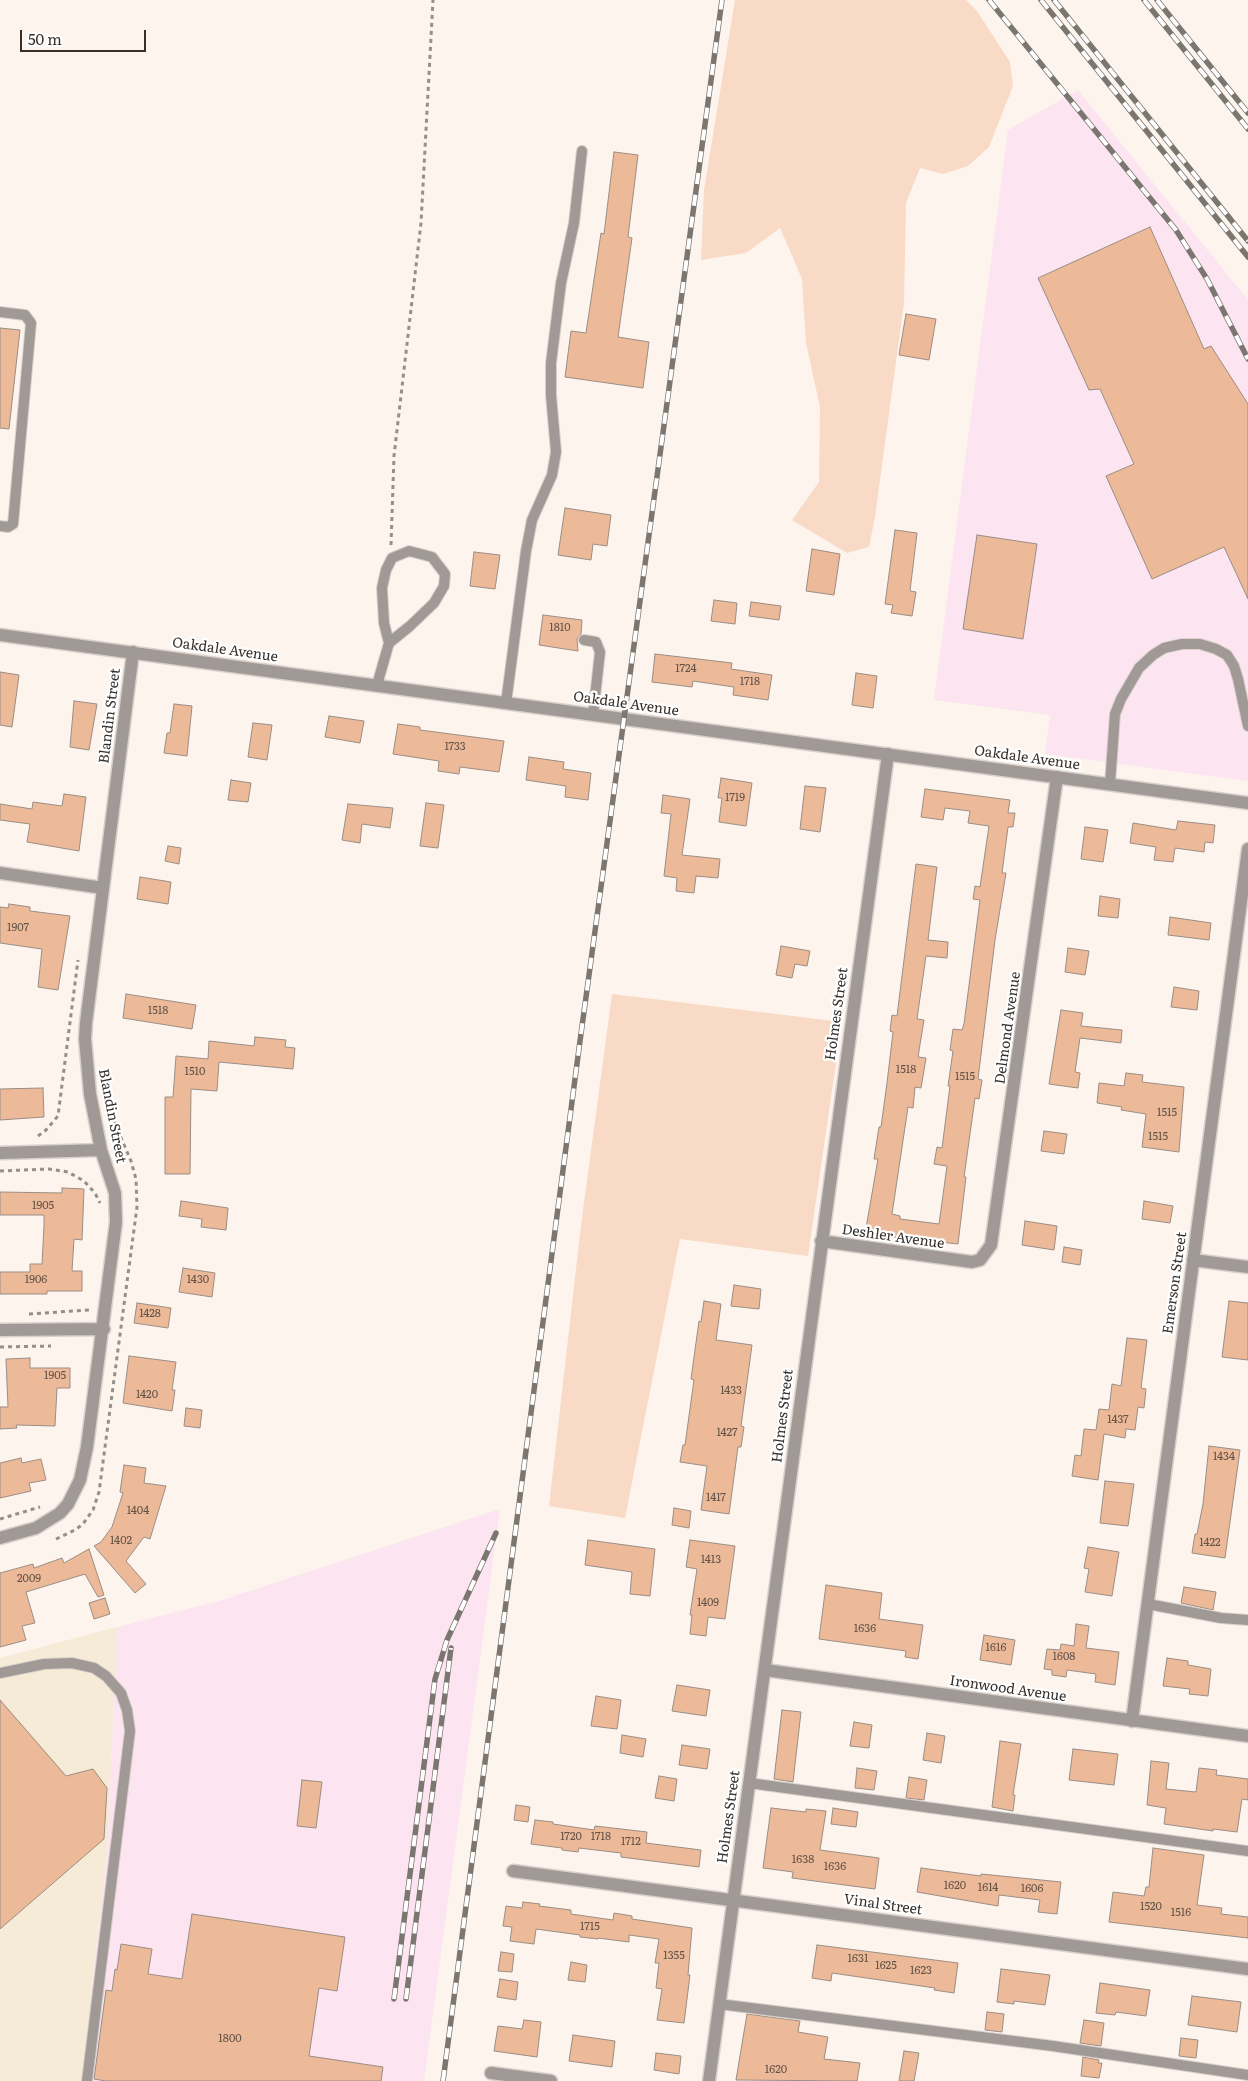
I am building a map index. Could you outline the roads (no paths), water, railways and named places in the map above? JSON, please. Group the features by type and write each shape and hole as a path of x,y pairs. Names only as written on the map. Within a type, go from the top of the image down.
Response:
{"street":[{"name":"Oakdale Avenue","path":"0,635 1248,803"},
{"name":"Blandin Street","path":"0,1538 36,1528 60,1514 75,1492 80,1480 87,1447 104,1329 116,1214 115,1192 101,1150 90,1094 85,1039 133,652"},
{"name":"Holmes Street","path":"709,2081 888,754"},
{"name":"Delmond Avenue","path":"960,1261 972,1262 980,1260 991,1245 994,1236 1057,777"},
{"name":"Emerson Street","path":"1132,1721 1248,849"},
{"path":"0,873 103,888"},
{"path":"0,1154 101,1150"},
{"name":"Deshler Avenue","path":"821,1241 960,1261"},
{"path":"1193,1260 1248,1267"},
{"path":"0,1330 104,1329"},
{"name":"Ironwood Avenue","path":"765,1670 1248,1736"},
{"name":"Vinal Street","path":"513,1871 1248,1969"},
{"path":"492,2073 550,2081"}],"lane":[{"path":"506,703 526,551 532,520 552,474 556,452 551,395 551,362 561,283 574,223 582,151"},
{"path":"0,312 25,315 32,323 13,524 8,527 0,526"},
{"path":"377,686 389,643 384,623 382,588 386,570 392,558 409,551 419,552 432,557 445,574 444,586 434,603 389,643"},
{"path":"584,640 596,642 600,652 593,715"},
{"path":"1110,784 1115,714 1120,699 1139,668 1164,648 1182,644 1200,644 1227,655 1234,666 1238,679 1248,726"},
{"path":"1148,1604 1221,1618 1248,1620"},
{"path":"0,1673 44,1664 72,1663 94,1668 106,1676 121,1692 127,1710 130,1731 88,2081"},
{"path":"749,1783 1248,1851"},
{"path":"719,2004 1054,2046 1248,2074"}],"railway":[{"path":"443,2081 580,1041 722,0"},
{"path":"989,0 1176,230 1207,279 1248,359"},
{"path":"1041,0 1248,257"},
{"path":"1054,0 1248,241"},
{"path":"1144,0 1248,129"},
{"path":"1157,0 1248,113"},
{"path":"394,1999 435,1679 447,1640 496,1533"},
{"path":"406,1999 451,1648"}]}
